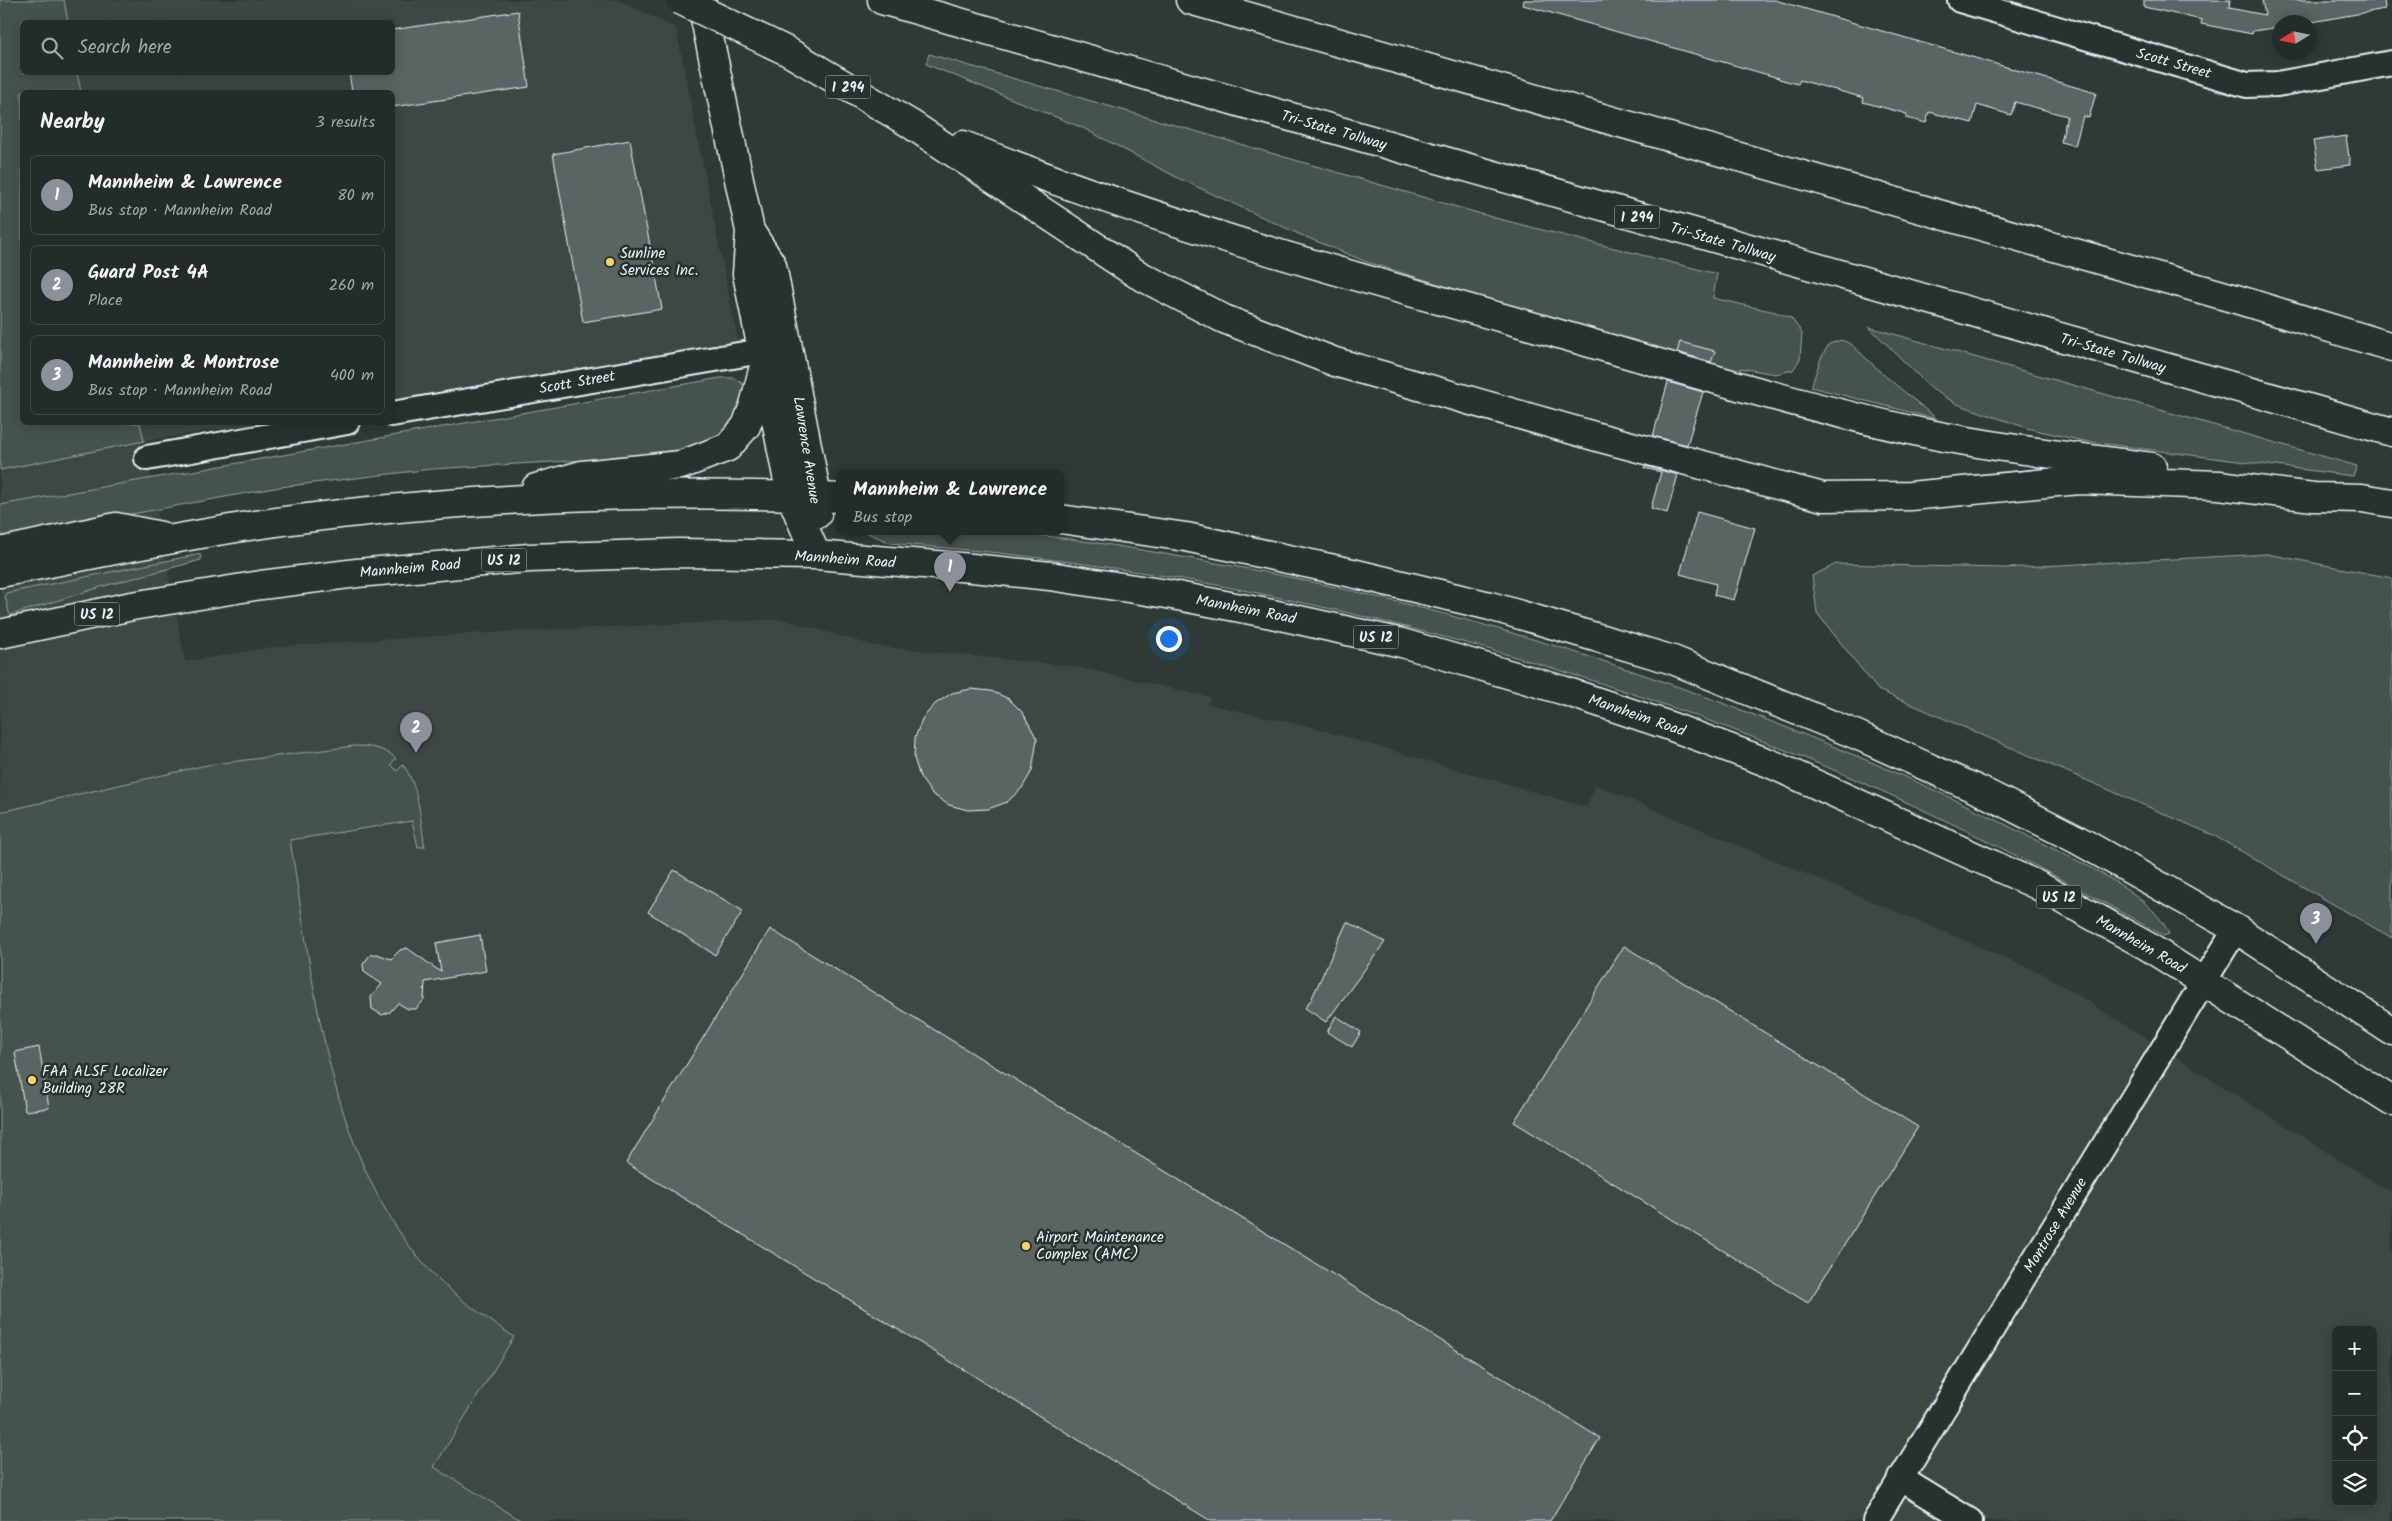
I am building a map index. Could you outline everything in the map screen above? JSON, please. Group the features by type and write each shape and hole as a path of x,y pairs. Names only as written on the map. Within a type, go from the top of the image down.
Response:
{"main road":[{"name":"I 294","path":"680,0 787,51 908,123 1137,274 1224,319 1335,362 1600,438 1823,497 1910,496 2079,480 2219,486 2314,498 2362,498"},
{"name":"Lawrence Avenue","path":"701,0 750,231 747,274 763,357 816,497"},
{"name":"Tri-State Tollway","path":"882,0 2392,432"},
{"path":"1190,0 2236,299 2392,347"},
{"name":"I 294","path":"908,123 1105,200 1206,233 1830,409 1920,432 2034,451 2194,472 2319,484 2362,498 2392,503"},
{"name":"Lawrence Avenue","path":"750,231 772,265 816,497 816,555"},
{"path":"498,500 582,475 681,466 728,448 746,426 754,404 763,357"},
{"path":"0,573 175,539 360,512 498,500 707,494 816,497"},
{"path":"1064,520 1186,537 1352,573 1490,606 1673,660 1857,735 1987,794 2078,840 2236,929 2392,1031"},
{"path":"0,552 116,528 175,539"},
{"name":"Mannheim Road","path":"0,634 132,606 252,586 394,569 529,558 678,553 816,555 1050,576 1167,594 1272,614 1402,643 1562,690 1667,725 1769,763 2037,885 2147,946 2203,980 2392,1101"}],"street":[{"name":"Scott Street","path":"1960,0 2247,85 2277,84 2392,63"},
{"name":"Scott Street","path":"395,414 763,357"},
{"path":"147,458 331,425"},
{"name":"Montrose Avenue","path":"1875,1521 2203,980 2236,929"},
{"path":"1900,1478 1970,1521"}],"shaded area":[{"path":"0,0 618,0 676,28 739,347 395,402 395,90 20,90 20,425 246,425 144,441 185,662 272,647 466,634 781,619 875,646 1072,666 1210,697 1207,704 1311,727 1586,807 1596,785 2046,975 2392,1193 2392,1521 0,1521"},
{"path":"0,0 64,0 68,20 20,20 20,75 77,75 81,90 20,90 20,425 140,425 144,441 0,470"},
{"path":"929,54 1495,218 1717,274 1713,298 1775,312 1791,318 1802,333 1800,359 1793,370 1775,374 1741,368 1736,376 1367,262 1301,235 1178,178 1083,128 926,64"},
{"path":"1869,327 2357,466 2353,476 2083,441 2027,428 1957,404 1932,389"},
{"path":"1841,340 1851,344 1884,375 1937,419 1811,387 1821,358 1829,344"},
{"path":"720,378 734,378 745,385 747,394 738,423 722,438 696,448 586,460 432,469 280,487 0,538 0,505"},
{"path":"872,535 1035,535 1136,549 1253,570 1395,601 1604,661 1741,710 1848,752 1953,799 2082,863 2126,888 2144,902 2159,918 2169,934 2164,936 1981,838 1841,773 1683,711 1520,658 1438,635 1238,589 1068,562 999,553 891,543"},
{"path":"200,554 201,560 104,586 11,615 9,613 6,593"},
{"path":"2267,554 2392,578 2392,938 2213,835 1878,690 1817,613 1812,576 1836,564 2003,568"},
{"path":"354,746 377,748 386,752 396,758 391,764 397,771 403,765 409,774 416,794 425,847 418,847 412,821 290,840 307,950 329,1061 344,1115 364,1167 389,1216 421,1261 442,1283 514,1337 434,1467 522,1521 0,1521 0,812 207,765"}],"building":[{"path":"1524,0 1775,0 2096,93 2089,118 2083,116 2075,146 2061,142 2067,116 2015,102 2011,115 1977,105 1972,123 1929,112 1926,123 1906,118 1907,114 1863,102 1864,98 1800,80 1798,84 1779,79 1523,5"},
{"path":"2144,0 2230,0 2229,8 2265,15 2262,0 2384,0 2385,9 2317,21 2317,15 2272,15 2272,28 2253,31 2252,34 2201,24 2202,20 2144,7"},
{"path":"518,11 529,87 395,107 395,90 352,90 349,75 395,75 395,30"},
{"path":"2346,136 2350,165 2318,169 2313,141"},
{"path":"630,140 662,309 583,322 553,154"},
{"path":"1680,342 1715,351 1711,362 1677,352"},
{"path":"1668,382 1703,392 1687,445 1653,436"},
{"path":"1645,466 1678,475 1667,513 1651,508 1661,472 1644,468"},
{"path":"1697,512 1755,528 1734,600 1714,595 1716,584 1680,574"},
{"path":"971,689 991,691 1009,699 1023,713 1037,739 1032,771 1022,788 1007,802 988,809 968,810 949,805 932,794 920,777 914,758 915,738 922,719 935,704 952,693"},
{"path":"674,870 743,911 715,955 648,912"},
{"path":"1347,922 1385,942 1326,1022 1305,1008 1311,1000"},
{"name":"Airport Maintenance Complex (AMC)","path":"770,929 1600,1438 1550,1521 1211,1521 626,1163"},
{"path":"480,935 486,971 425,982 424,1000 416,1009 408,1009 398,1003 390,1012 382,1015 372,1009 371,997 382,984 364,972 363,964 370,955 377,954 391,959 400,950 407,948 441,972 436,943"},
{"path":"1624,946 1918,1127 1808,1303 1514,1122"},
{"path":"1336,1016 1361,1032 1352,1047 1327,1032"},
{"name":"FAA ALSF Localizer Building 28R","path":"39,1047 49,1108 25,1111 15,1052"}],"place":[{"name":"Sunline Services Inc.","path":"610,262"},
{"name":"Mannheim & Lawrence","path":"950,592"},
{"name":"Guard Post 4A","path":"416,753"},
{"name":"Mannheim & Montrose","path":"2316,944"},
{"name":"FAA ALSF Localizer Building 28R","path":"32,1080"},
{"name":"Airport Maintenance Complex (AMC)","path":"1026,1246"}]}
